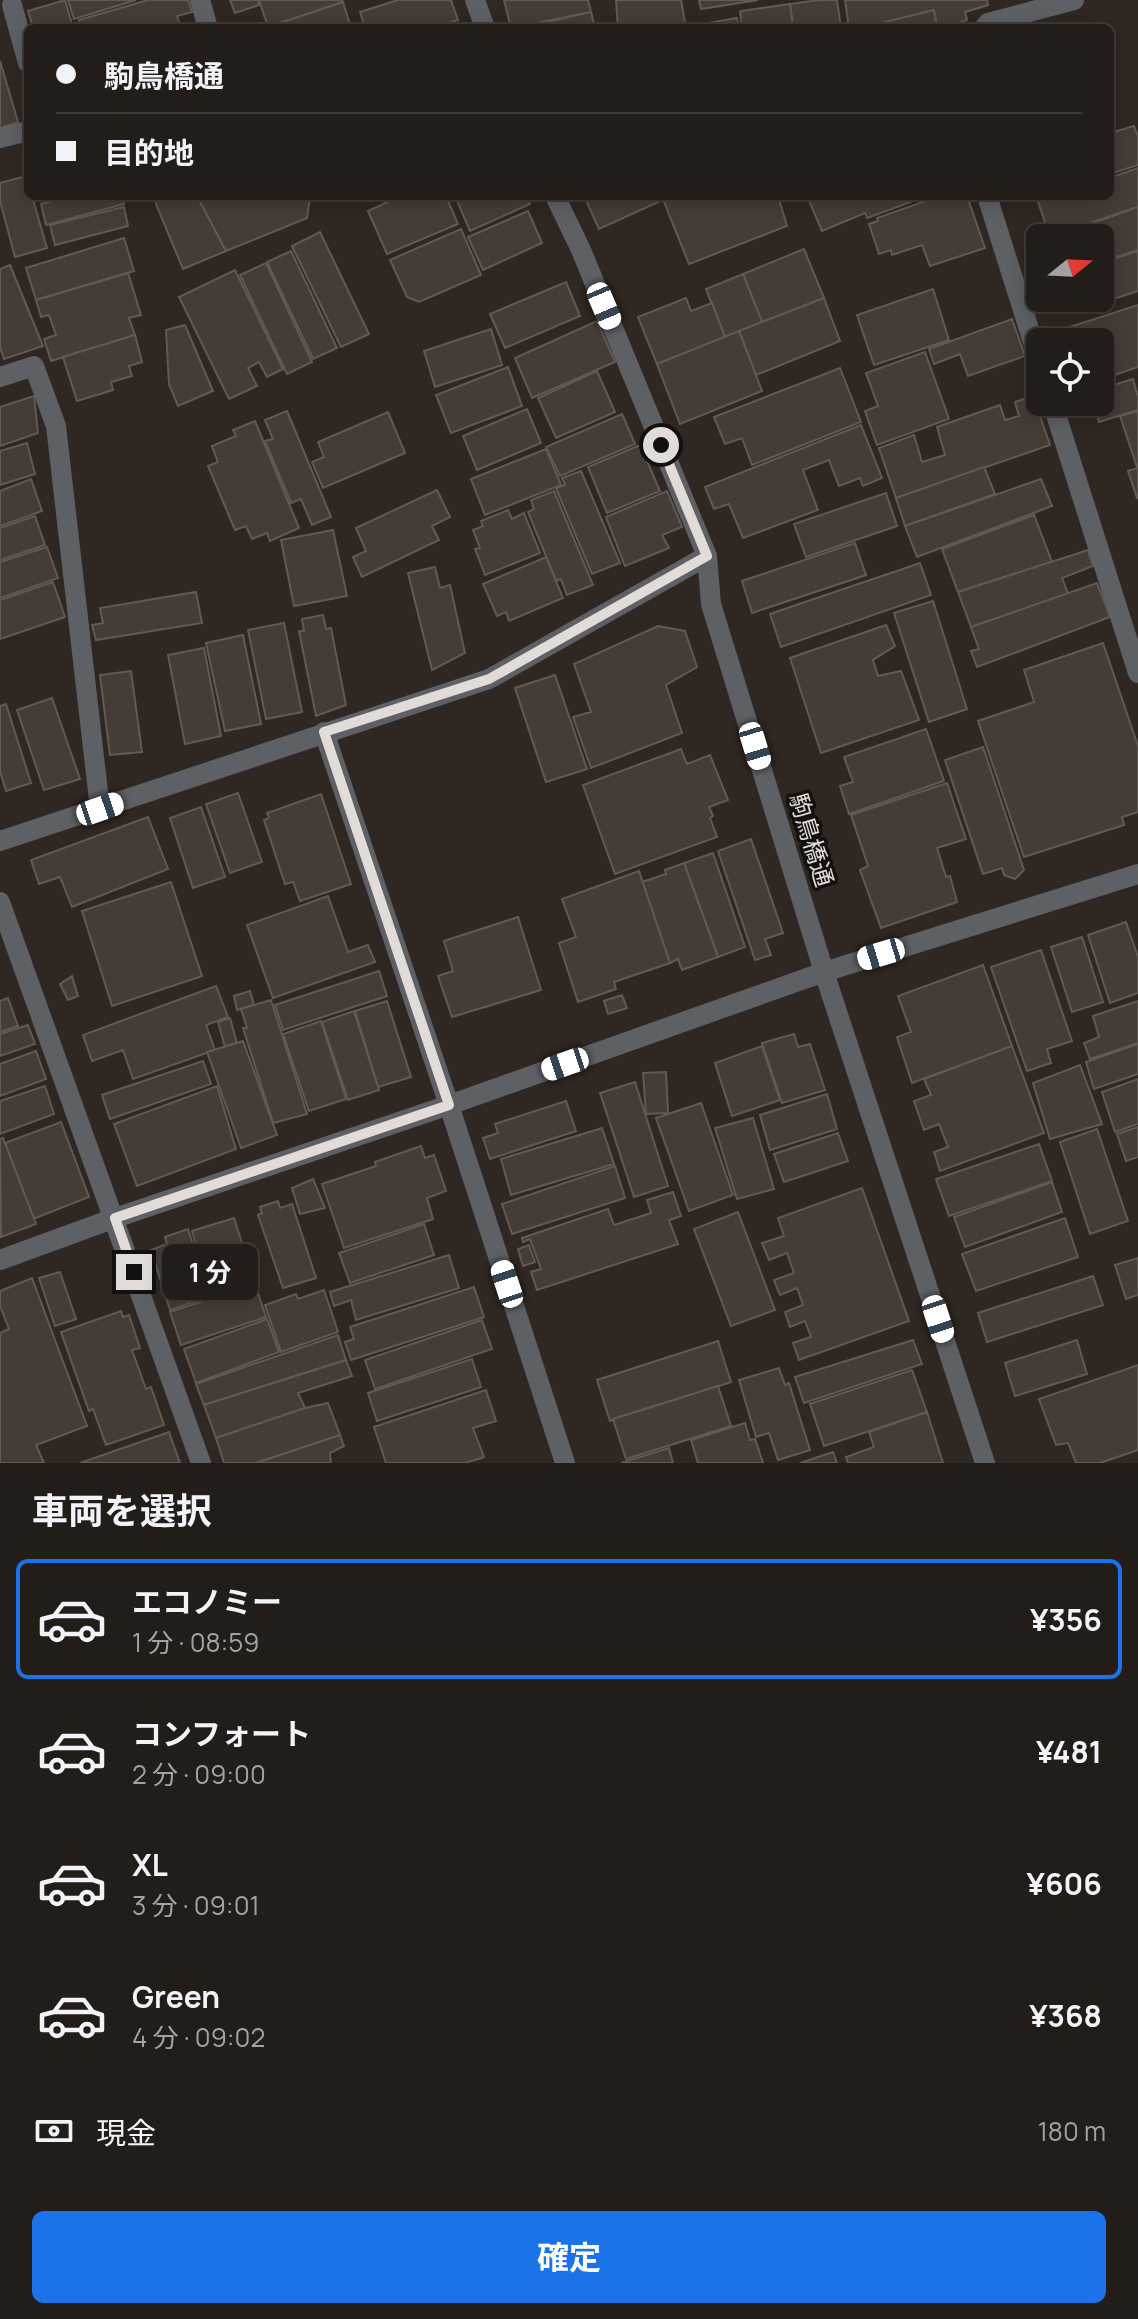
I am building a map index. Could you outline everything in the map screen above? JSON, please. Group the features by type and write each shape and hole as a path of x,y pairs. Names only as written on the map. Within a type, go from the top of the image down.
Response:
{"street":[{"path":"200,0 207,24"},
{"path":"475,0 484,24"},
{"path":"987,24 1074,0"},
{"path":"12,4 24,48"},
{"path":"0,138 24,132"},
{"name":"駒鳥橋通","path":"557,200 581,250 707,556 711,604 824,972 985,1463"},
{"path":"988,200 1029,328"},
{"path":"0,377 34,366 56,426 100,809"},
{"path":"1056,416 1138,673"},
{"path":"0,841 489,679 707,556"},
{"path":"324,732 565,1463"},
{"path":"0,1260 824,972 1138,874"},
{"path":"0,902 201,1463"}],"building":[{"path":"65,0 72,24 32,24 28,11"},
{"path":"68,0 136,0 74,19"},
{"path":"148,0 188,0 192,12 177,16 180,24 80,24 79,20"},
{"path":"230,0 258,0 259,5 235,13"},
{"path":"259,0 343,2 277,24 267,24"},
{"path":"398,0 451,0 458,20 444,24 364,24 360,12"},
{"path":"504,0 588,0 591,12 531,24 510,24"},
{"path":"616,0 681,0 685,24 618,24"},
{"path":"699,0 758,0 701,9"},
{"path":"837,0 840,24 792,24 790,4"},
{"path":"845,0 987,0 988,5 965,12 967,20 956,24 936,24 934,10 877,24 848,24"},
{"path":"343,2 350,24 277,24"},
{"path":"790,4 792,24 742,24 740,11"},
{"path":"934,10 936,24 877,24"},
{"path":"591,12 594,24 538,24"},
{"path":"737,18 738,24 703,24"},
{"path":"0,61 18,122 0,128"},
{"path":"1134,126 1138,137 1138,165 1114,173 1114,132"},
{"path":"1138,168 1138,207 1086,224 1046,224 1038,202 1044,200 1114,200 1114,177"},
{"path":"24,177 24,200 33,200 47,248 15,257 0,201 0,183"},
{"path":"56,200 123,200 124,204 46,225 41,204"},
{"path":"156,200 199,200 226,251 183,269"},
{"path":"199,200 310,200 307,218 226,251"},
{"path":"392,200 448,200 458,224 387,254 368,211"},
{"path":"457,200 528,200 530,204 470,231"},
{"path":"586,200 663,200 599,229"},
{"path":"779,200 787,226 689,264 664,202"},
{"path":"809,200 910,200 867,218 865,213 822,231"},
{"path":"929,200 968,200 985,248 930,266 922,245 892,255 891,250 879,254 869,224 878,221 877,218"},
{"path":"124,207 128,226 55,245 50,225"},
{"path":"1138,207 1138,250 1114,258 1114,224 1090,224"},
{"path":"528,211 542,243 483,270 468,237"},
{"path":"461,229 481,275 419,302 407,297 390,260"},
{"path":"320,232 369,334 341,347 292,246"},
{"path":"124,238 134,271 36,300 26,268"},
{"path":"804,249 824,298 762,322 743,274"},
{"path":"291,251 337,348 313,359 267,262"},
{"path":"1138,251 1138,291 1114,299 1114,259"},
{"path":"266,263 312,362 287,374 240,275"},
{"path":"10,265 43,346 4,359 0,347 0,269"},
{"path":"235,270 283,369 267,377 259,362 248,368 257,386 229,399 179,297"},
{"path":"128,273 141,315 129,318 135,335 51,361 44,339 56,335 49,315 41,317 36,300"},
{"path":"743,274 762,322 725,337 706,289"},
{"path":"566,282 580,316 505,348 490,314"},
{"path":"933,289 949,340 874,365 857,315"},
{"path":"686,298 691,311 712,303 725,337 657,364 638,317"},
{"path":"824,298 840,341 756,375 739,331"},
{"path":"1138,305 1138,367 1114,375 1114,328 1070,327"},
{"path":"1012,319 1025,356 968,376 960,354 934,364 929,349"},
{"path":"597,321 615,362 532,398 515,358"},
{"path":"185,325 213,391 178,406 169,384 166,330"},
{"path":"491,329 502,365 435,387 424,351"},
{"path":"739,331 762,391 680,424 657,364"},
{"path":"135,335 142,362 129,366 132,376 111,382 113,390 77,401 63,357"},
{"path":"925,352 949,419 877,445 865,411 878,406 866,373"},
{"path":"508,367 522,406 451,433 436,395"},
{"path":"840,368 861,422 752,465 742,438 725,444 714,417"},
{"path":"597,371 615,412 556,438 538,398"},
{"path":"1133,379 1138,410 1099,422 1097,416 1114,416 1114,385"},
{"path":"34,396 38,433 0,446 0,407"},
{"path":"1026,398 1026,416 1040,416 1050,445 896,498 879,448 914,435 922,462 945,455 937,427 1000,405 1005,420 1019,416 1015,402"},
{"path":"527,409 541,443 477,470 463,436"},
{"path":"287,411 331,517 312,525 301,499 291,503 265,441 273,439 265,420"},
{"path":"1138,411 1138,467 1137,467 1120,416"},
{"path":"388,412 405,453 323,488 312,462 324,457 318,442"},
{"path":"622,414 635,444 560,476 546,447"},
{"path":"255,421 299,528 270,541 267,533 252,539 246,526 235,530 208,466 218,462 212,446 236,436 233,430"},
{"path":"861,425 882,478 863,486 860,478 839,486 829,460 803,470 818,510 743,538 729,504 714,509 705,487"},
{"path":"27,443 35,474 0,485 0,451"},
{"path":"640,445 660,491 607,513 588,467"},
{"path":"546,449 561,485 485,515 471,479"},
{"path":"984,467 995,494 905,526 896,498"},
{"path":"1138,468 1138,497 1137,498 1128,471"},
{"path":"581,471 620,563 592,574 556,488 565,485 562,478"},
{"path":"31,479 42,511 0,526 0,491"},
{"path":"1041,479 1052,506 917,557 905,526"},
{"path":"437,490 450,517 432,526 439,540 362,577 353,557 366,551 356,528"},
{"path":"554,491 593,585 567,595 561,579 556,581 528,512 534,509 531,500"},
{"path":"667,491 682,527 662,535 669,548 625,566 606,517"},
{"path":"886,493 897,526 806,557 794,524"},
{"path":"508,510 512,519 524,513 540,553 485,575 475,549 480,548 473,530 483,526 481,521"},
{"path":"1034,515 1052,562 958,592 942,549"},
{"path":"35,516 45,545 0,560 0,528"},
{"path":"333,530 347,596 294,606 281,540"},
{"path":"855,543 866,575 752,613 742,581"},
{"path":"47,547 58,578 0,598 0,562"},
{"path":"1088,550 1093,566 1062,578 1068,594 971,627 958,592"},
{"path":"546,557 563,598 509,621 506,612 497,616 483,584"},
{"path":"920,563 931,595 781,647 770,614"},
{"path":"435,567 440,588 450,585 465,653 432,670 408,573"},
{"path":"53,582 65,617 0,639 0,600"},
{"path":"1097,583 1110,617 977,667 971,651 979,649 971,627"},
{"path":"196,592 202,623 96,640 92,625 103,623 100,608"},
{"path":"933,601 967,709 929,722 894,613"},
{"path":"323,615 326,629 331,628 346,705 316,716 299,631 304,631 302,619"},
{"path":"284,623 302,712 266,719 248,630"},
{"path":"886,625 895,646 873,660 878,676 901,671 919,720 821,753 790,658"},
{"path":"658,626 685,631 697,667 666,685 682,733 591,768 573,717 591,712 574,664"},
{"path":"243,635 261,724 225,731 206,643"},
{"path":"1103,643 1138,746 1138,812 1122,817 1124,825 1024,857 978,721 1034,702 1024,670"},
{"path":"204,648 221,736 185,744 168,655"},
{"path":"131,671 142,752 110,755 100,675"},
{"path":"555,675 587,769 546,782 515,688"},
{"path":"52,698 80,779 44,790 17,710"},
{"path":"6,704 31,783 6,791 0,771 0,706"},
{"path":"926,729 944,781 849,814 840,786 853,782 844,757"},
{"path":"983,747 1024,870 1015,879 1004,875 1002,868 983,874 945,760"},
{"path":"681,749 687,764 710,755 728,800 709,807 717,837 615,874 583,785"},
{"path":"947,783 966,839 937,848 946,877 950,876 957,902 881,928 860,870 868,866 851,815"},
{"path":"238,793 262,862 230,873 206,804"},
{"path":"321,794 351,884 300,901 293,882 285,884 264,820 269,818 267,813"},
{"path":"201,807 225,877 193,888 170,818"},
{"path":"148,817 168,869 72,907 60,877 39,884 31,860"},
{"path":"751,839 783,933 765,939 771,955 755,960 718,851"},
{"path":"713,853 745,947 718,957 684,863"},
{"path":"684,863 718,957 682,970 678,959 670,963 642,882 666,874 665,870"},
{"path":"639,871 670,963 614,982 616,989 578,1002 559,943 576,937 562,899"},
{"path":"171,882 202,976 112,1006 82,911"},
{"path":"328,896 348,952 368,945 375,962 273,998 247,925"},
{"path":"518,917 541,990 452,1017 438,976 453,971 444,941"},
{"path":"1126,922 1138,957 1138,993 1110,1003 1088,935"},
{"path":"1082,937 1103,1002 1072,1012 1051,947"},
{"path":"1041,950 1072,1041 1047,1049 1051,1063 1027,1071 991,967"},
{"path":"983,965 1012,1046 912,1083 897,1037 911,1032 898,996"},
{"path":"379,971 387,996 283,1030 275,1005"},
{"path":"72,976 78,996 68,1000 60,984"},
{"path":"216,986 228,1017 206,1025 215,1050 133,1079 123,1050 92,1061 83,1035"},
{"path":"250,991 254,1005 237,1010 234,996"},
{"path":"622,995 627,1008 608,1014 604,1001"},
{"path":"8,998 18,1026 0,1032 0,1001"},
{"path":"271,1000 307,1114 273,1123 243,1028 247,1028 241,1009"},
{"path":"387,1001 411,1077 378,1087 355,1011"},
{"path":"1138,1001 1138,1043 1090,1059 1084,1043 1099,1037 1093,1016"},
{"path":"354,1011 379,1090 348,1100 322,1022"},
{"path":"230,1018 237,1043 225,1047 218,1022"},
{"path":"321,1021 346,1099 309,1111 283,1034"},
{"path":"28,1025 35,1044 0,1056 0,1034"},
{"path":"794,1034 798,1047 810,1044 825,1090 782,1103 762,1043"},
{"path":"243,1041 277,1135 241,1148 207,1052"},
{"path":"1138,1044 1138,1074 1094,1089 1086,1062"},
{"path":"762,1046 780,1100 732,1116 715,1063"},
{"path":"1012,1046 1044,1133 940,1171 934,1152 948,1147 939,1124 924,1130 914,1101 931,1095 924,1079"},
{"path":"36,1051 46,1079 0,1096 0,1064"},
{"path":"203,1061 211,1084 110,1119 102,1095"},
{"path":"1080,1065 1102,1124 1050,1139 1033,1083"},
{"path":"666,1072 668,1113 646,1114 643,1073"},
{"path":"1138,1079 1138,1124 1115,1132 1102,1092"},
{"path":"635,1082 668,1186 634,1197 600,1093"},
{"path":"45,1086 54,1114 0,1134 0,1101"},
{"path":"217,1086 236,1149 137,1186 114,1124"},
{"path":"827,1094 837,1129 770,1150 760,1115"},
{"path":"566,1101 576,1131 490,1159 483,1138 498,1133 495,1124"},
{"path":"701,1103 733,1195 689,1211 656,1118"},
{"path":"753,1118 774,1189 737,1199 715,1128"},
{"path":"61,1122 89,1197 33,1219 5,1143"},
{"path":"1138,1127 1138,1157 1126,1161 1117,1134"},
{"path":"602,1128 614,1164 511,1195 501,1159"},
{"path":"1097,1129 1128,1221 1090,1234 1060,1142"},
{"path":"838,1133 848,1161 784,1182 774,1154"},
{"path":"3,1138 36,1224 1,1237 0,1139"},
{"path":"1039,1144 1052,1181 949,1216 936,1179"},
{"path":"421,1146 425,1158 434,1155 446,1191 427,1198 433,1219 344,1248 322,1184 376,1166 375,1162"},
{"path":"615,1166 625,1198 512,1234 502,1204"},
{"path":"313,1179 325,1208 300,1214 292,1188"},
{"path":"1052,1182 1062,1212 965,1247 954,1217"},
{"path":"862,1188 909,1321 799,1360 793,1343 811,1337 805,1321 790,1327 785,1312 803,1305 797,1288 780,1295 774,1280 794,1273 787,1253 769,1260 762,1243 784,1236 778,1218"},
{"path":"673,1192 681,1216 669,1220 678,1244 537,1290 531,1272 541,1269 530,1239 523,1242 522,1238 608,1209 614,1225 651,1213 647,1200"},
{"path":"278,1201 280,1208 292,1204 316,1278 283,1288 258,1215 262,1213 260,1207"},
{"path":"738,1212 775,1310 731,1326 694,1229"},
{"path":"234,1218 254,1281 211,1295 192,1231"},
{"path":"1065,1218 1078,1257 976,1291 962,1254"},
{"path":"424,1224 434,1255 350,1283 339,1253"},
{"path":"188,1229 210,1296 170,1310 151,1250 167,1244 165,1237"},
{"path":"529,1245 535,1262 523,1266 518,1249"},
{"path":"449,1255 459,1288 356,1320 351,1300 334,1306 330,1292"},
{"path":"1138,1258 1138,1295 1126,1299 1115,1265"},
{"path":"60,1272 76,1319 55,1326 39,1278"},
{"path":"1093,1276 1103,1305 987,1342 978,1313"},
{"path":"32,1278 87,1426 36,1445 44,1463 0,1463 0,1333 9,1329 0,1306 0,1291"},
{"path":"255,1284 266,1317 181,1345 170,1312"},
{"path":"474,1287 484,1317 351,1360 345,1342 354,1339 350,1327"},
{"path":"324,1290 338,1332 281,1352 265,1305 296,1294 298,1299"},
{"path":"121,1311 123,1317 129,1315 140,1348 132,1350 146,1389 151,1387 164,1425 106,1445 93,1409 89,1411 61,1332"},
{"path":"267,1319 279,1352 196,1383 184,1349"},
{"path":"482,1320 492,1349 375,1389 365,1360"},
{"path":"338,1335 346,1360 204,1405 196,1384"},
{"path":"913,1340 922,1364 804,1403 795,1377"},
{"path":"1077,1340 1087,1374 1015,1396 1005,1363"},
{"path":"718,1341 731,1382 610,1421 597,1380"},
{"path":"472,1359 481,1387 377,1421 368,1393"},
{"path":"346,1360 352,1376 298,1393 305,1408 216,1438 204,1405"},
{"path":"1138,1365 1138,1450 1100,1463 1076,1463 1068,1443 1056,1445 1039,1399"},
{"path":"779,1368 785,1385 789,1383 810,1450 778,1460 769,1433 756,1437 739,1380"},
{"path":"912,1370 927,1412 824,1446 810,1404"},
{"path":"718,1386 731,1426 626,1459 613,1419"},
{"path":"486,1390 496,1421 473,1428 484,1457 465,1463 386,1463 374,1427"},
{"path":"328,1403 340,1435 256,1463 224,1463 216,1438"},
{"path":"927,1412 943,1463 848,1463 846,1457 874,1447 869,1432"},
{"path":"745,1423 750,1440 755,1439 763,1463 698,1463 691,1440"},
{"path":"169,1432 180,1463 80,1463"},
{"path":"340,1435 344,1446 330,1453 331,1463 256,1463"},
{"path":"669,1448 673,1463 621,1463"},
{"path":"833,1452 837,1463 800,1463"}],"route":[{"path":"134,1272 115,1218 449,1105 324,732 489,679 707,556 661,445"}]}
